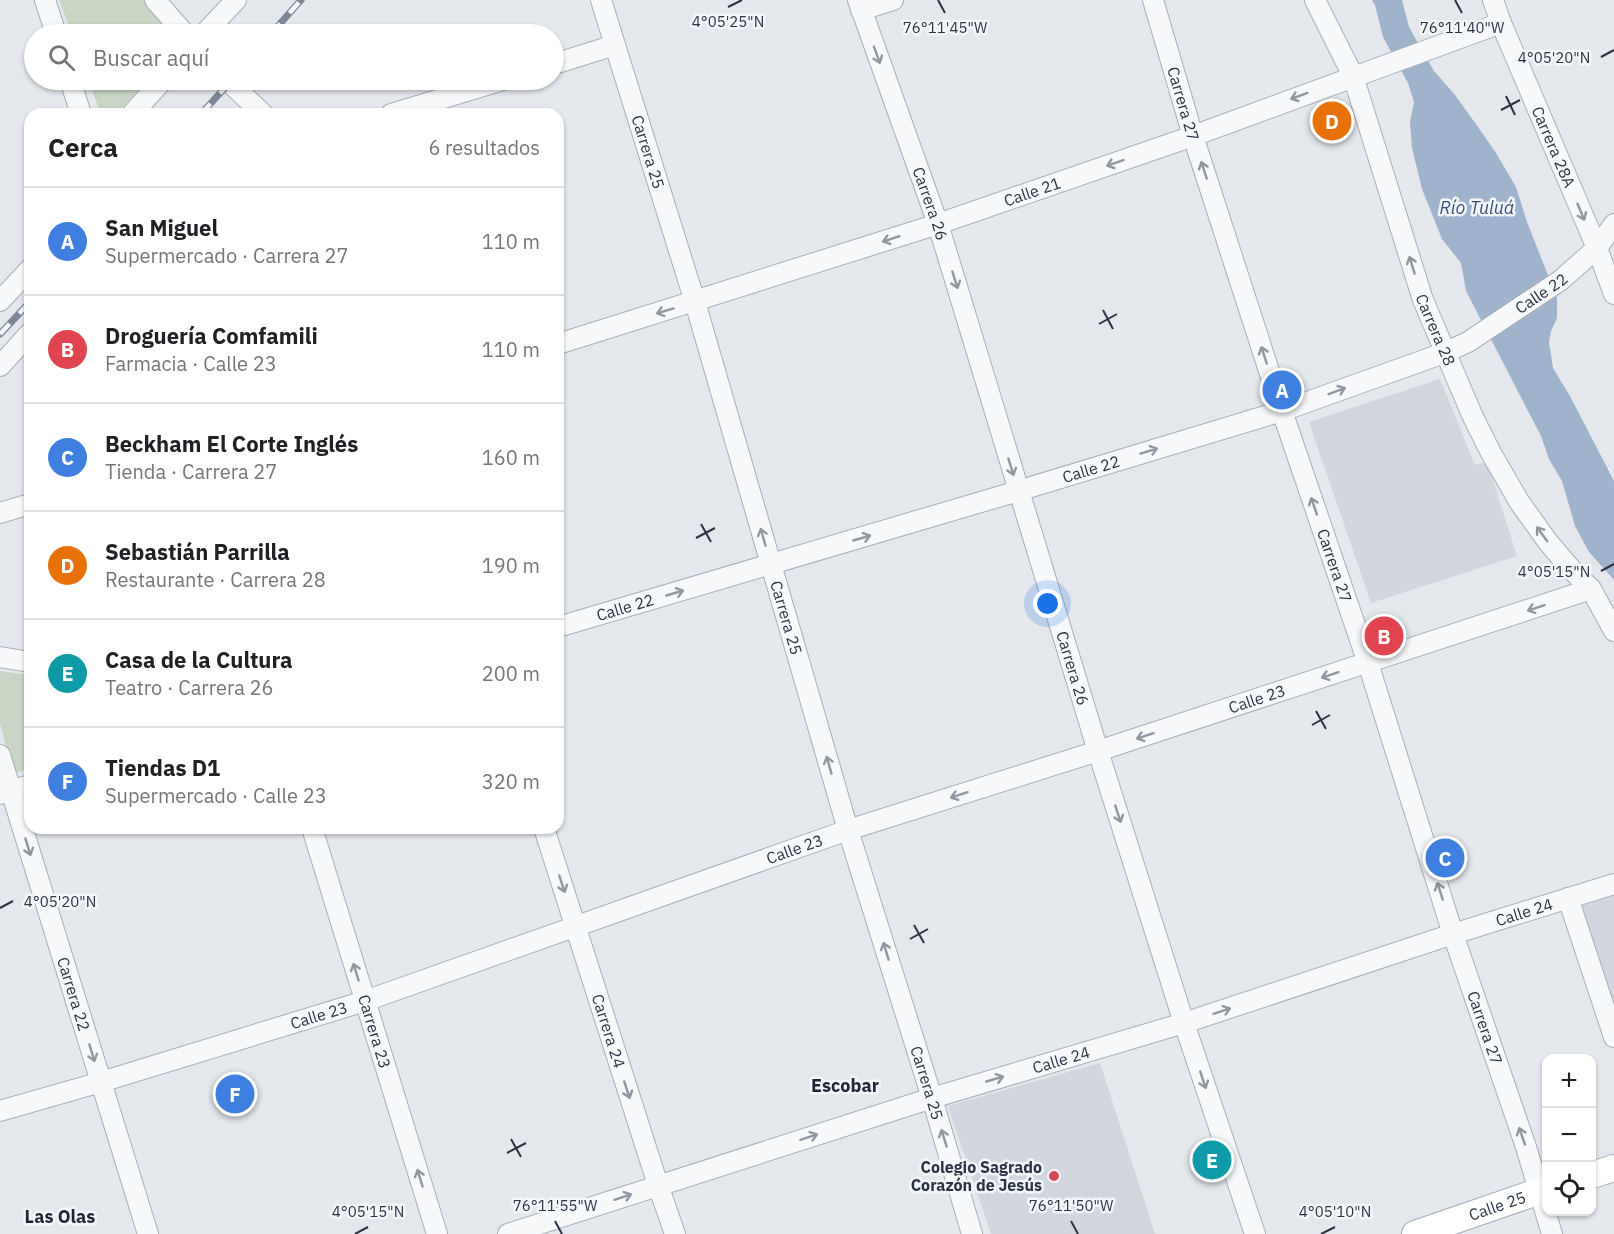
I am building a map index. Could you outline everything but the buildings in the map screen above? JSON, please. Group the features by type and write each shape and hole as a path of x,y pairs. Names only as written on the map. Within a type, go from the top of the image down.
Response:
{"main road":[{"path":"1596,1174 1614,1168"},
{"name":"Calle 25","path":"1415,1234 1542,1190"}],"street":[{"path":"45,0 53,24"},
{"path":"155,0 175,24"},
{"path":"213,24 236,0"},
{"name":"Carrera 25","path":"601,0 695,302 848,830 972,1234"},
{"path":"859,5 893,0"},
{"name":"Carrera 27","path":"1153,0 1193,136 1282,411 1368,663 1453,934 1526,1148 1542,1188"},
{"name":"Carrera 28","path":"1315,0 1353,76 1423,300 1444,353 1482,435 1520,503 1548,542 1591,589 1614,631"},
{"name":"Carrera 28A","path":"1493,0 1614,294"},
{"name":"Carrera 26","path":"859,5 938,224 1098,751 1184,1023 1255,1234"},
{"name":"Calle 21","path":"564,342 938,224 1193,136 1501,23"},
{"path":"564,61 615,45"},
{"path":"73,90 79,108"},
{"path":"137,108 154,90"},
{"path":"238,90 257,108"},
{"path":"411,108 470,90"},
{"name":"Calle 22","path":"564,625 1282,411 1444,353 1468,342 1561,280 1597,248 1614,225"},
{"path":"0,301 24,275"},
{"path":"0,366 24,340"},
{"path":"0,513 24,506"},
{"name":"Calle 23","path":"0,1111 365,1000 848,830 1098,751 1591,589"},
{"path":"0,657 24,661"},
{"name":"Carrera 22","path":"0,755 5,793 101,1082 148,1234"},
{"path":"5,793 24,787"},
{"name":"Carrera 23","path":"314,834 437,1234"},
{"name":"Carrera 24","path":"546,834 675,1234"},
{"name":"Calle 24","path":"507,1234 932,1098 1184,1023 1453,934 1614,884"},
{"path":"1568,898 1614,1037"},
{"name":"Carrera 27","path":"1548,1216 1552,1234"}],"shaded area":[{"path":"1440,379 1475,465 1487,462 1517,556 1371,603 1309,422"},
{"path":"1614,896 1614,1008 1582,905"},
{"name":"Colegio Sagrado Corazón de Jesús","path":"1100,1063 1155,1234 991,1234 948,1106"}],"green space":[{"path":"59,0 143,0 165,24 68,24"},
{"path":"92,90 139,90 122,108 99,108"},
{"path":"0,671 24,674 24,770 14,773 0,724"}],"water":[{"name":"Río Tuluá","path":"1372,0 1402,0 1409,27 1434,71 1478,127 1516,187 1527,222 1557,298 1557,318 1549,342 1553,368 1614,481 1614,580 1589,552 1575,526 1562,481 1466,291 1461,263 1442,239 1422,189 1412,148 1410,122 1414,102 1408,83 1383,37"}],"railway":[{"path":"280,24 301,0"},
{"path":"206,108 223,90"},
{"path":"0,334 24,308"}],"place":[{"name":"Sebastián Parrilla","path":"1332,121"},
{"name":"San Miguel","path":"1282,390"},
{"name":"Droguería Comfamili","path":"1384,636"},
{"name":"Beckham El Corte Inglés","path":"1445,858"},
{"name":"Tiendas D1","path":"235,1094"},
{"name":"Casa de la Cultura","path":"1212,1160"},
{"name":"Colegio Sagrado Corazón de Jesús","path":"1054,1176"}],"district":[{"name":"Escobar","path":"845,1086"},
{"name":"Las Olas","path":"60,1217"}]}
